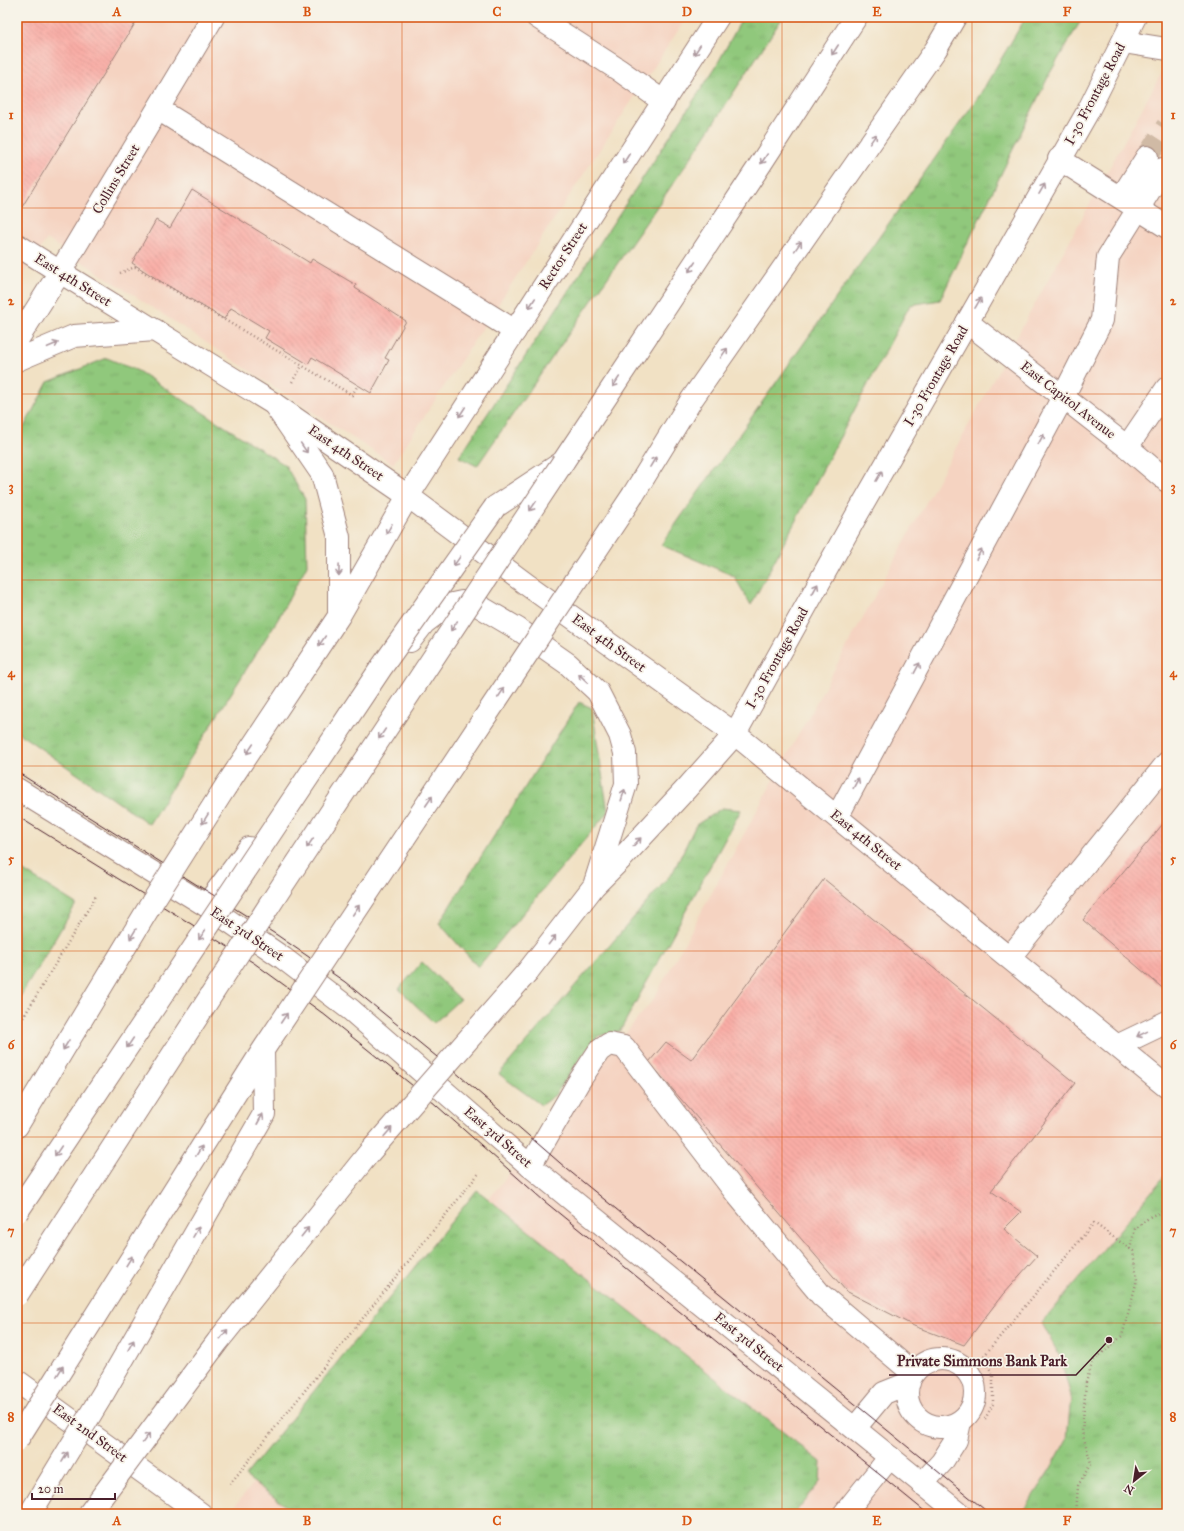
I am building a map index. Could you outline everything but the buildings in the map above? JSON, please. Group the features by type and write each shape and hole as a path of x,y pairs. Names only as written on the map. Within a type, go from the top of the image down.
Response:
{"main road":[{"name":"Collins Street","path":"17,340 60,272 213,17"},
{"path":"537,17 619,70 664,102"},
{"name":"Rector Street","path":"17,1126 149,907 226,786 339,616 408,496 718,17"},
{"path":"17,1295 282,886 758,168 856,17"},
{"path":"17,1440 263,1050 633,495 692,399 936,49 955,17"},
{"name":"I-30 Frontage Road","path":"594,886 671,806 735,734 854,518 1087,113 1135,18"},
{"path":"1123,42 1167,49"},
{"path":"158,109 515,330"},
{"path":"1060,159 1167,227"},
{"path":"837,817 1063,397 1102,320 1108,257 1129,203 1155,163"},
{"name":"East 4th Street","path":"17,245 274,404 408,496 526,584 735,734 1167,1087"},
{"name":"East Capitol Avenue","path":"967,322 1127,447 1167,481"},
{"path":"17,360 74,336 155,330"},
{"path":"1127,447 1167,388"},
{"path":"274,404 322,474 340,537 339,616"},
{"path":"17,1212 381,668 495,507 563,462"},
{"path":"90,1514 218,1341 369,1153 528,971 594,886 626,784 625,753 620,735 598,692 568,664 518,629 479,606 462,602 448,605 424,623 207,906"},
{"path":"1009,958 1167,763"},
{"name":"East 3rd Street","path":"17,788 207,906 283,958 351,1010 530,1166 960,1514"},
{"path":"1117,1046 1167,1022"},
{"path":"530,1166 574,1090 599,1051 609,1044 624,1047 736,1193 821,1295 911,1378"},
{"path":"30,1514 104,1392 264,1114 263,1050"},
{"path":"855,1428 884,1392 911,1378 925,1363 939,1359 954,1361 966,1370 974,1382 975,1397 971,1411 960,1422 947,1427 933,1426 920,1420 911,1410 907,1397 911,1378"},
{"name":"East 2nd Street","path":"17,1381 201,1514"},
{"path":"922,1484 942,1462 956,1440 960,1422"},
{"path":"844,1514 890,1456"}],"path":[{"path":"120,273 135,267 352,395 358,385"},
{"path":"286,356 288,352"},
{"path":"292,382 302,366"},
{"path":"17,1028 96,896"},
{"path":"230,1484 480,1172"},
{"path":"1130,1249 1135,1229 1151,1216 1167,1210"},
{"path":"982,1425 993,1404 993,1375 983,1357 1094,1223 1133,1251 1137,1280 1122,1336 1093,1361 1086,1382 1082,1432 1091,1463 1078,1486 1076,1514"}],"shaded area":[{"path":"17,17 687,17 393,464 47,239 17,285"},
{"path":"1167,63 1167,1514 228,1514 653,1000"}],"green space":[{"path":"743,17 783,17 690,159 477,466 459,457 715,68"},
{"path":"1026,17 1083,17 1050,73 940,300 910,305 751,605 734,576 661,545 979,96"},
{"path":"107,358 138,371 285,465 305,499 307,565 278,619 149,824 17,732 17,440 48,382"},
{"path":"579,702 592,708 608,812 478,967 439,923"},
{"path":"722,808 741,810 620,1031 598,1036 555,1095 541,1105 499,1074 673,872 696,825"},
{"path":"17,867 76,904 17,1002"},
{"path":"422,962 460,999 434,1023 399,989"},
{"path":"1167,1173 1167,1514 1027,1514 1023,1511 1051,1468 1067,1439 1071,1396 1060,1357 1042,1323"},
{"path":"477,1190 821,1462 820,1482 794,1514 297,1514 245,1476"}],"tunnel":[{"path":"1147,157 1167,126"}],"tram line":[{"path":"17,772 277,935 345,982 453,1070 567,1169 990,1514"},
{"path":"17,816 254,963 321,1012 428,1098 544,1201 928,1514"}],"place":[{"name":"Private Simmons Bank Park","path":"1109,1340"}]}
